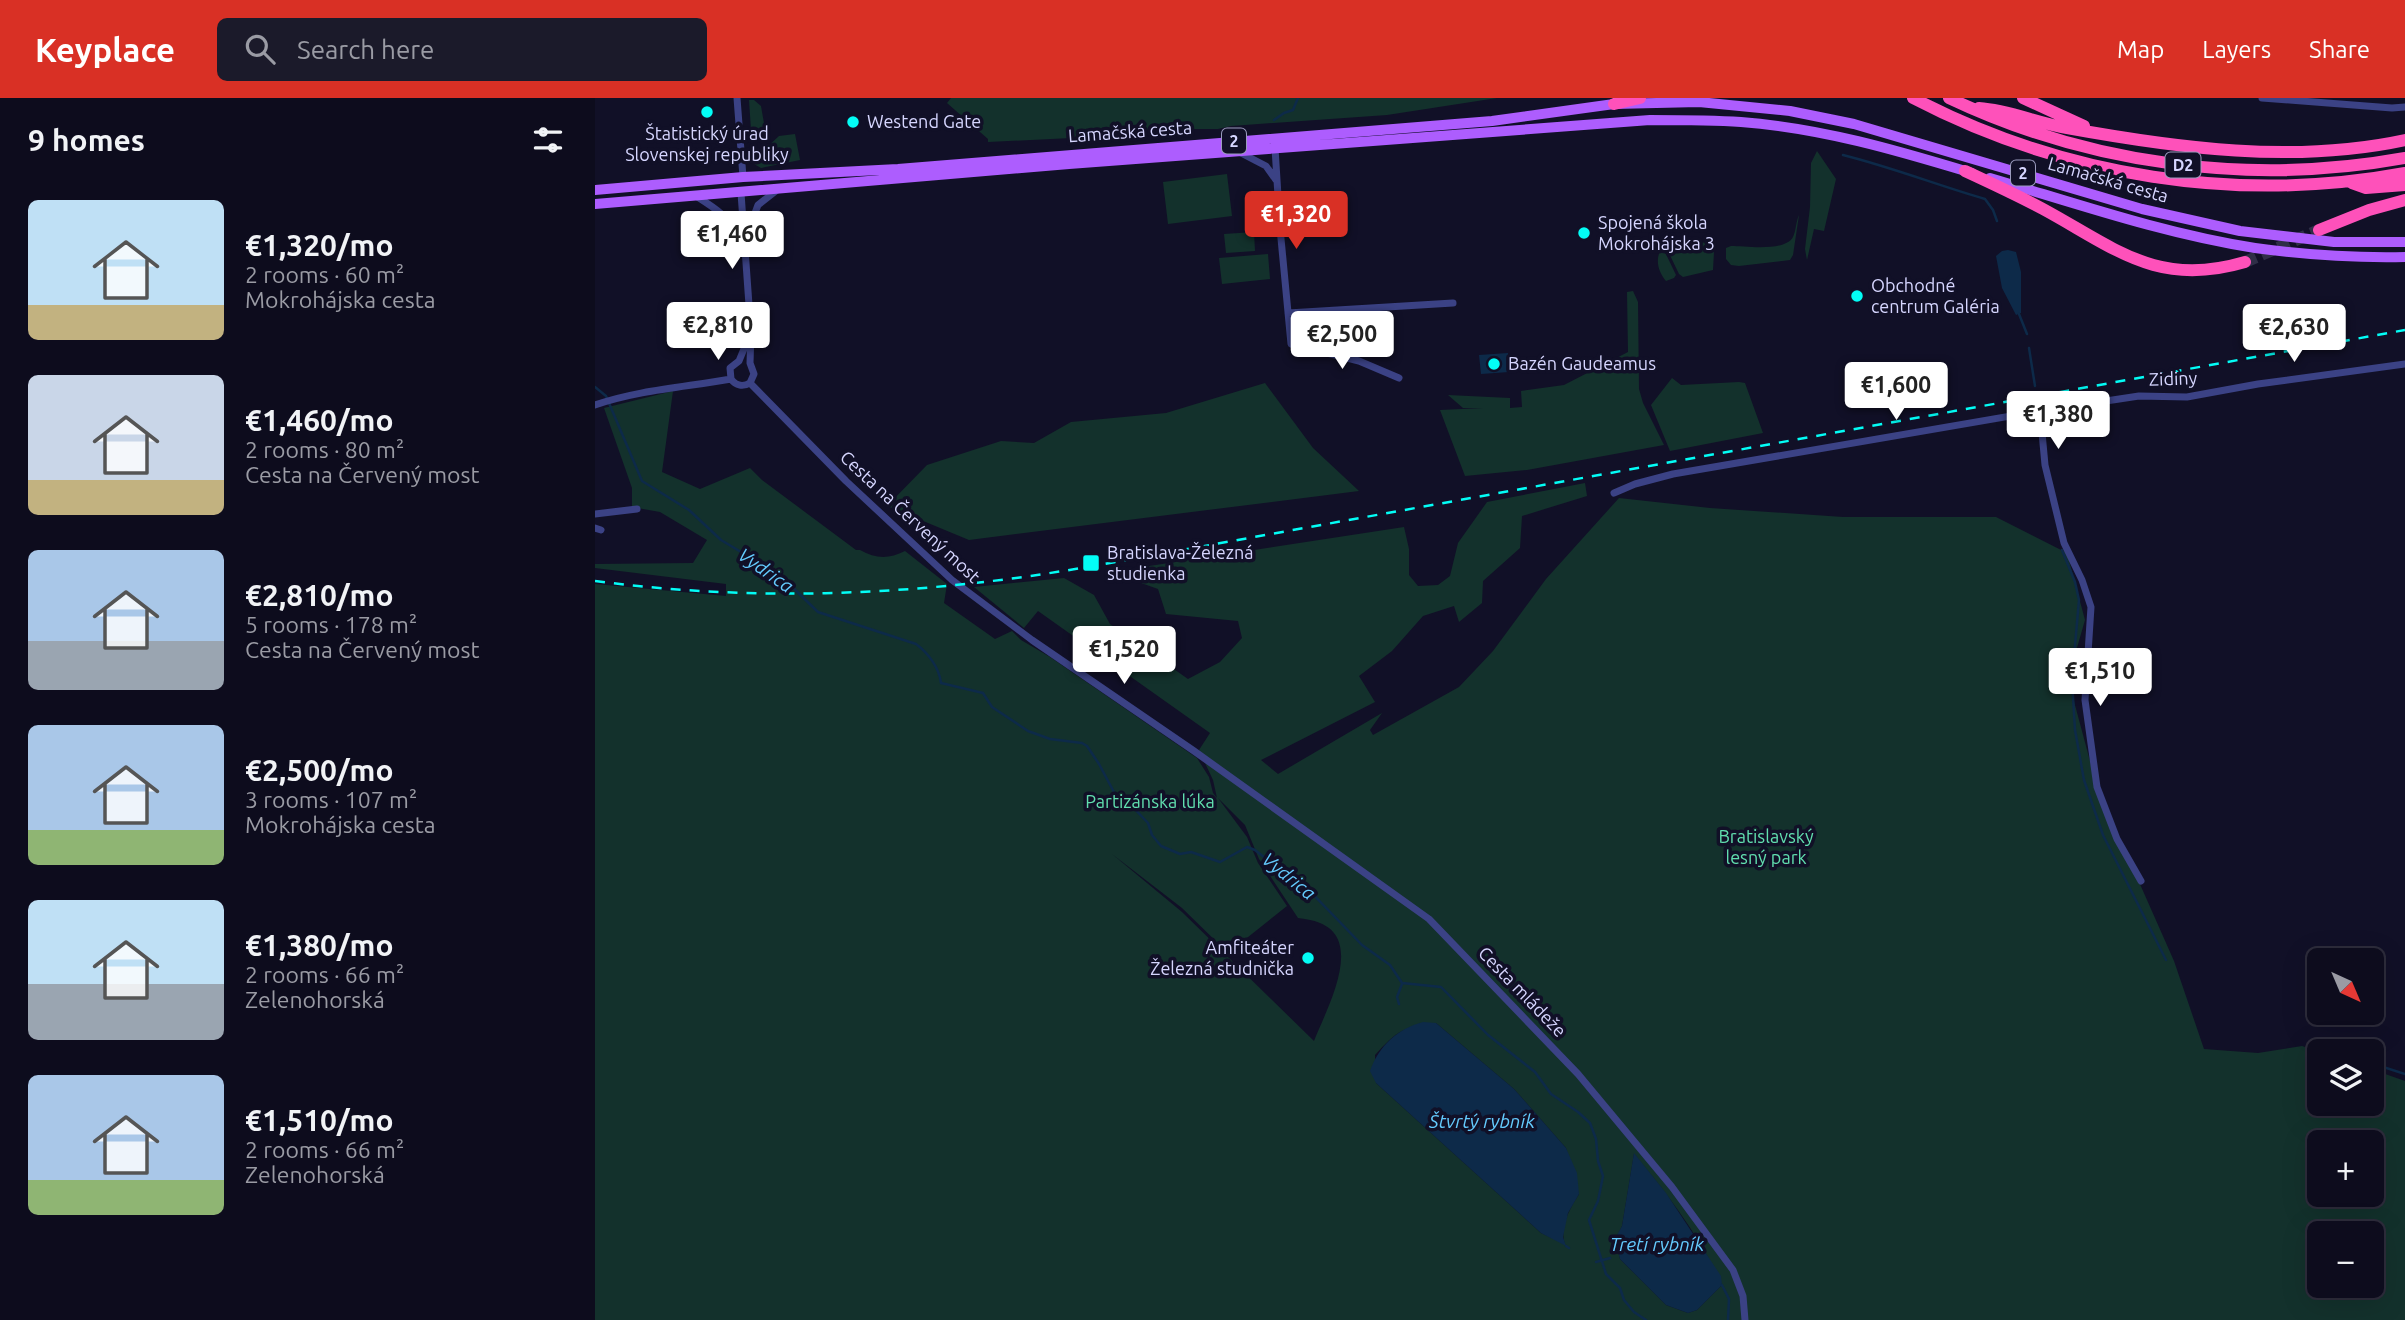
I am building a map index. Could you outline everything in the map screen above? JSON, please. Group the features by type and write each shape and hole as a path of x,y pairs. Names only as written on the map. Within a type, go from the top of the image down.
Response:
{"highway":[{"path":"1614,104 1640,98"},
{"name":"D2","path":"1913,98 2004,138 2092,165 2143,176 2234,185 2295,186 2349,182 2405,173"},
{"name":"D2","path":"1949,98 2009,124 2054,139 2145,160 2195,167 2299,170 2354,166 2405,158"},
{"path":"2023,98 2069,120 2118,136"},
{"path":"1968,107 1996,109 2062,127 2186,147 2255,152 2326,150 2403,140"},
{"path":"1965,170 2044,209 2123,255 2141,262 2168,269 2197,271 2245,262"},
{"path":"2349,182 2366,188 2405,185"},
{"path":"2319,230 2369,210 2405,200"}],"main road":[{"name":"Lamačská cesta","path":"595,190 744,177 898,169 1492,121 1614,104 1708,102 1810,114 1898,135 2083,192 2240,231 2335,242 2405,242"},
{"name":"Lamačská cesta","path":"595,204 1069,164 1650,120 1741,122 1862,141 2143,223 2253,247 2340,256 2405,257"},
{"path":"1268,138 1272,140 1275,148"},
{"path":"741,193 744,177"}],"street":[{"path":"737,98 744,177"},
{"path":"2262,98 2380,108 2405,107"},
{"path":"1275,148 1291,344 1359,362 1399,378"},
{"path":"1239,152 1266,166 1276,181"},
{"path":"743,243 758,205 776,190"},
{"path":"596,404 695,383 731,379 740,385 750,383 754,374 750,363 751,333 741,193"},
{"path":"696,196 732,222 743,243"},
{"path":"1288,313 1453,303"},
{"path":"731,379 730,368 739,361 751,333"},
{"path":"739,361 750,363"},
{"name":"Zidiny","path":"1614,493 1635,484 1673,474 2040,411 2139,396 2187,397 2258,384 2405,364"},
{"name":"Cesta na Červený most","path":"750,383 932,564 1032,640 1199,755"},
{"path":"2040,411 2045,466 2062,537 2091,607 2085,699 2097,787 2117,839 2141,881"},
{"path":"595,514 637,509"},
{"name":"Cesta mládeže","path":"1199,755 1429,919 1510,1000 1579,1073 1698,1220 1733,1270 1743,1296 1745,1320"}],"green space":[{"path":"951,98 1497,98 1387,115 1218,129 1156,129 1071,138 988,142 988,139 947,103"},
{"path":"749,100 754,100 761,106 765,129 751,130"},
{"path":"795,134 800,160 761,168 754,164 751,154 760,154 770,163 775,158 766,148 779,136"},
{"path":"1817,151 1836,179 1824,231 1814,229 1807,260 1805,249 1811,163"},
{"path":"1227,174 1232,216 1168,224 1163,182"},
{"path":"1799,215 1790,260 1739,266 1731,265 1726,259 1726,248 1731,246 1774,246 1789,242 1794,235"},
{"path":"1254,232 1255,251 1226,253 1224,234"},
{"path":"1676,240 1707,243 1714,252 1713,270 1683,277 1679,274 1666,247 1666,243"},
{"path":"1661,249 1676,275 1666,281 1658,265"},
{"path":"1268,254 1270,279 1222,284 1219,258"},
{"path":"1633,291 1638,302 1639,389 1664,445 1527,470 1465,476 1440,410 1483,408 1463,408 1448,395 1510,398 1510,408 1522,407 1521,391 1564,385 1628,352 1627,292"},
{"path":"1672,378 1681,385 1745,383 1763,433 1670,451 1651,405"},
{"path":"1265,383 1313,448 1359,491 969,540 887,506 927,465 1001,441 1034,443 1071,422 1166,413"},
{"name":"Bratislavský lesný park","path":"673,391 662,472 700,489 750,468 762,480 856,550 883,557 905,551 947,584 944,603 995,639 1012,631 1021,640 1197,758 1209,777 1217,798 1213,780 1199,750 1210,733 1038,611 1024,628 974,587 1064,578 1094,595 1110,624 1188,679 1220,662 1242,638 1238,621 1166,614 1158,589 1110,572 1404,527 1409,549 1409,575 1418,586 1438,585 1450,576 1458,543 1487,502 1585,483 1587,496 1522,516 1520,548 1483,581 1482,603 1459,622 1454,606 1423,616 1392,651 1359,676 1375,702 1261,760 1278,774 1382,713 1370,730 1373,735 1459,687 1493,651 1546,579 1619,498 1710,508 1843,517 1996,517 2067,553 2085,620 2068,679 2097,787 2174,961 2204,1049 2258,1053 2302,1046 2307,1048 2307,1116 2384,1116 2384,1074 2405,1081 2405,1320 595,1320 595,584 726,596 726,584 595,568 595,564 693,563 707,540 660,512 632,507 632,488 604,408","holes":["1218,798 1245,825 1259,859 1298,918 1320,923 1333,932 1340,945 1338,977 1314,1041 1182,912 1112,854 1182,908 1228,953 1287,906 1258,863 1247,837","1436,1023 1514,1089 1566,1148 1579,1194 1564,1225 1565,1244 1541,1233 1376,1083 1375,1055 1389,1040 1408,1028","1634,1154 1682,1217 1704,1250 1722,1285 1697,1310 1688,1313 1666,1305 1620,1259 1616,1239 1622,1226"]}],"water":[{"path":"2008,250 2016,252 2021,272 2021,313 2016,315 2002,288 1996,256"},
{"name":"Bazén Gaudeamus","path":"1508,353 1509,372 1481,374 1479,355"},
{"name":"Štvrtý rybník","path":"1423,1022 1436,1023 1514,1089 1566,1148 1577,1173 1579,1194 1568,1213 1563,1237 1566,1246 1541,1233 1376,1083 1370,1071 1384,1046 1405,1029"},
{"name":"Tretí rybník","path":"1634,1153 1666,1193 1721,1276 1722,1285 1697,1310 1688,1313 1666,1305 1620,1259 1615,1239 1622,1226"}],"waterway":[{"path":"1274,120 1293,110 1298,98"},
{"path":"1843,155 1985,199 1997,221"},
{"path":"2019,314 2027,334"},
{"path":"2029,348 2035,386"},
{"name":"Vydrica","path":"595,387 606,396 642,481 689,510 721,540 781,576 818,612 916,644 932,661 941,683 983,693 992,707 1028,731 1050,739 1087,746 1115,794 1130,804 1148,823 1152,835 1161,846 1180,854 1191,852 1220,862 1247,847 1255,850 1304,885 1362,945 1390,965 1402,983 1441,987 1488,1035 1535,1072 1551,1094 1590,1123 1603,1176 1598,1201 1589,1220 1606,1274 1620,1288 1624,1300 1634,1312 1646,1320"},
{"path":"2038,399 2040,408"},
{"path":"2062,550 2079,600 2072,680 2075,730 2084,780 2103,835 2166,960"},
{"path":"1399,1004 1397,997 1402,984"},
{"path":"2384,1067 2405,1074"},
{"name":"Vydrica","path":"1596,1262 1610,1258"},
{"path":"1722,1285 1729,1299 1728,1320"}],"tunnel":[{"path":"2245,262 2319,230"}],"railway":[{"path":"595,581 658,588 782,594 907,589 1031,576 2405,330"}],"place":[{"name":"Štatistický úrad Slovenskej republiky","path":"707,112"},
{"name":"Westend Gate","path":"853,122"},
{"name":"Spojená škola Mokrohájska 3","path":"1584,233"},
{"name":"Obchodné centrum Galéria","path":"1857,296"},
{"name":"Bazén Gaudeamus","path":"1494,364"},
{"name":"Bratislava-Železná studienka","path":"1091,563"},
{"name":"Amfiteáter Železná studnička","path":"1308,958"}],"park label":[{"name":"Partizánska lúka","path":"1150,802"}]}
